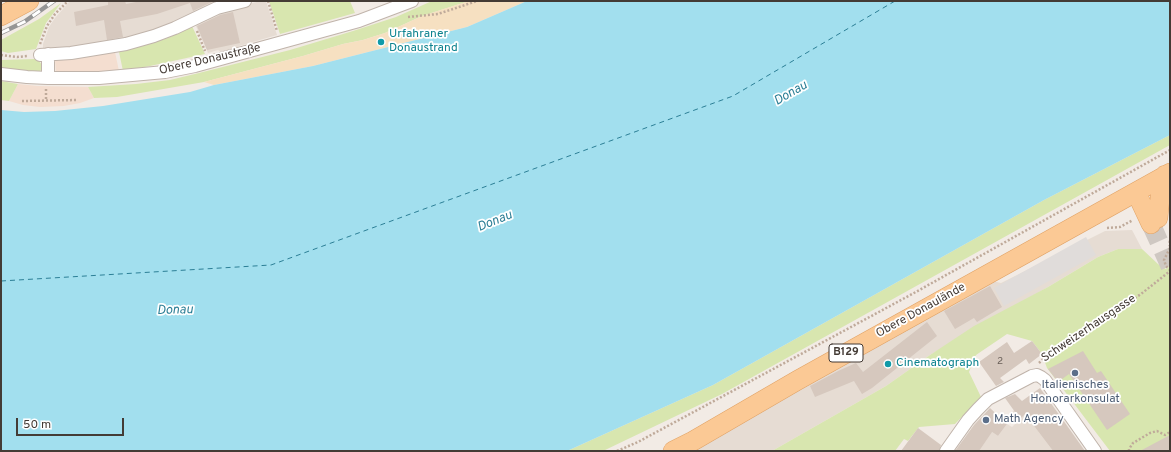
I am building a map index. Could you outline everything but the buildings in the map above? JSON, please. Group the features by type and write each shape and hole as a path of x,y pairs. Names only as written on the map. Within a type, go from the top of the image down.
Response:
{"main road":[{"path":"1,16 29,1"},
{"path":"1136,192 1155,221 1161,192 1168,174"},
{"name":"Obere Donaulände","path":"673,451 693,442 798,380 1168,174"}],"street":[{"path":"48,78 44,55 126,44 175,28 217,8 245,1"},
{"name":"Obere Donaustraße","path":"1,74 48,78 100,78 173,71 360,21 412,1"},
{"path":"1037,375 1045,380 1095,451"},
{"name":"Schweizerhausgasse","path":"946,451 968,420 988,399 1032,376 1037,375"}],"path":[{"path":"1,55 17,57 44,55 40,45 42,36 55,14 68,1"},
{"path":"268,1 278,31"},
{"path":"405,18 438,14 477,1"},
{"path":"192,20 205,51"},
{"path":"22,102 78,100"},
{"path":"617,451 638,442 914,293 1170,150"},
{"path":"1170,241 1170,247 1164,260 1170,272"},
{"name":"Schweizerhausgasse","path":"1037,375 1039,363 1046,356 1141,294 1170,272"},
{"path":"669,425 671,430"},
{"path":"1129,451 1133,443 1150,433 1157,431 1165,435 1170,432"}],"shaded area":[{"path":"70,1 229,1 159,30 134,37 77,47 43,49 43,44 49,27"},
{"path":"266,1 277,35 239,46 236,50 223,53 218,50 208,53 195,24 215,12"},
{"path":"115,52 119,71 56,74 55,60"},
{"path":"18,84 88,87 94,98 80,103 64,106 40,107 23,105 9,101"},
{"path":"1132,230 1142,249 1118,249 1098,257 930,355 886,386 772,451 684,451 988,280 1001,283 1105,231"},
{"path":"1086,237 1096,255 1004,306 994,288"},
{"path":"1023,402 1029,419 1053,451 979,451 986,428 998,436 1007,424 1012,427 1019,420 1012,412"}],"green space":[{"path":"269,1 350,1 355,13 280,34"},
{"path":"432,1 469,1 422,16 385,33 363,40 343,44 204,82 117,97 94,98 88,87 170,80 199,73 290,50 353,31 396,17"},
{"path":"61,3 46,23 36,49 8,53 1,51 1,40 39,19"},
{"path":"192,26 205,54 123,71 119,52 168,38"},
{"path":"35,59 42,65 40,72 1,70 1,60"},
{"path":"1,81 18,84 9,101 1,100"},
{"path":"1170,135 1170,145 722,394 603,451 567,451 713,385 1044,200"},
{"path":"1118,249 1142,249 1158,264 1166,269 1170,266 1170,451 1110,451 1047,368 1042,354 1032,341 1007,334 976,355 969,372 981,397 955,424 919,427 908,441 904,439 895,451 772,451 886,386 974,326 1048,287 1098,257"}],"sand":[{"name":"Urfahraner Donaustrand","path":"469,1 527,1 467,27 313,66 214,85 204,82 343,44 363,40 385,33 422,16"}],"water":[{"name":"Donau","path":"527,1 1170,1 1170,135 1044,200 713,385 567,451 1,451 1,110 24,112 55,111 103,106 190,92 214,85 313,66 467,27"}],"ferry route":[{"path":"1,281 271,265 733,96 895,1"}],"tunnel":[{"path":"1151,224 1170,266"}],"railway":[{"path":"1,33 24,22 54,1"}],"place":[{"name":"Urfahraner Donaustrand","path":"381,42"},
{"name":"Cinematograph","path":"888,364"},
{"name":"Italienisches Honorarkonsulat","path":"1075,373"},
{"name":"Math Agency","path":"986,420"}]}
